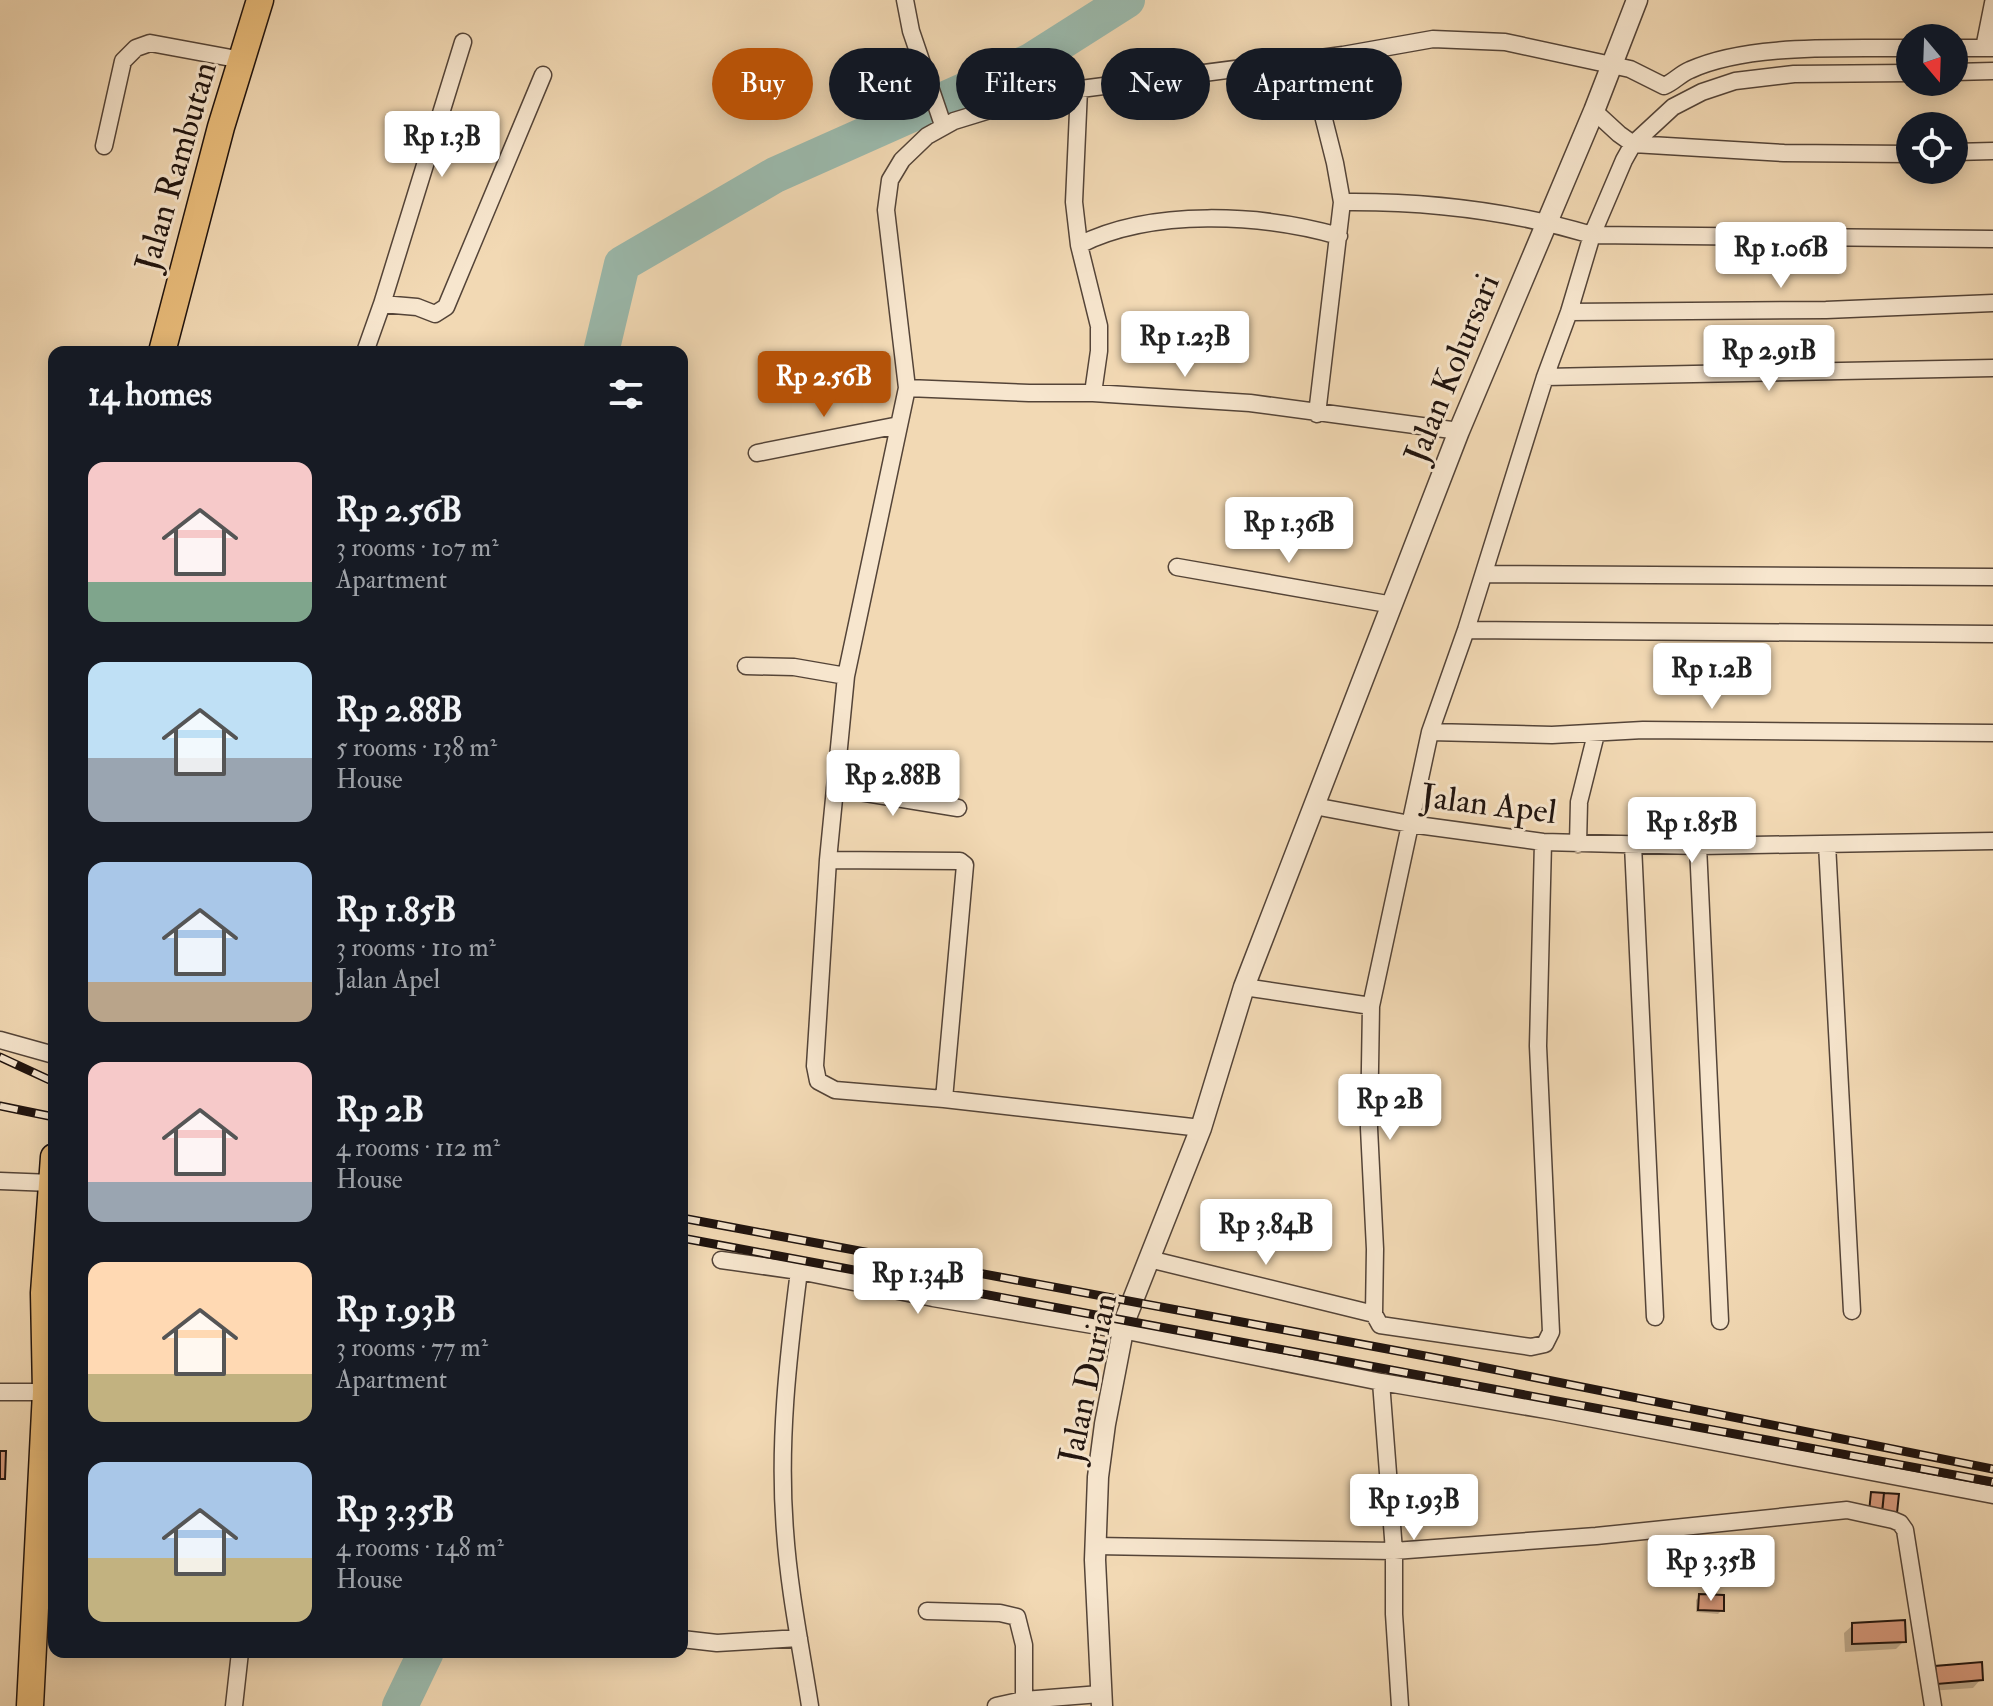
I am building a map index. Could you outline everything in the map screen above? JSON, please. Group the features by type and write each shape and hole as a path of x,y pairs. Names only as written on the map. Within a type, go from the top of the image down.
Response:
{"main road":[{"name":"Jalan Rambutan","path":"164,346 221,127 260,0"},
{"path":"30,1706 48,1325"}],"street":[{"path":"905,0 911,31 942,121"},
{"name":"Jalan Kolursari","path":"1314,806 1459,431 1551,223 1634,1"},
{"path":"1968,48 1989,48 1993,3"},
{"path":"1380,48 1433,39 1505,42 1613,64 1658,83 1688,71 1756,54 1896,48"},
{"path":"367,346 463,42"},
{"path":"104,146 123,61 136,48 150,43 242,60"},
{"path":"1085,88 1226,70"},
{"path":"1968,72 1993,71"},
{"path":"1543,842 1538,1046 1551,1332 1545,1344 1531,1347 1380,1325 1374,1314 1375,1249 1369,1128 1371,1006 1403,822 1545,377 1569,312 1587,233 1624,160 1627,140 1673,107 1702,92 1735,81 1794,74 1896,73"},
{"path":"382,304 417,307 435,314 446,307 543,75"},
{"path":"1594,111 1627,140 1784,153 1896,154"},
{"path":"956,117 942,121 917,143 890,180 886,210 907,388 846,676 828,860 815,1066 818,1081 835,1090 1201,1128"},
{"path":"1078,120 1074,202 1079,245 1099,326 1093,393"},
{"path":"1317,414 1342,202 1324,120"},
{"path":"1968,152 1993,151"},
{"path":"1342,202 1395,202 1496,212 1587,233 1993,239"},
{"path":"1079,245 1132,227 1227,218 1269,222 1339,236"},
{"path":"1569,312 1826,310 1993,303"},
{"path":"1545,377 1993,368"},
{"path":"907,388 1093,393 1250,403 1459,431"},
{"path":"757,453 899,425"},
{"path":"1177,567 1393,605"},
{"path":"1484,574 1993,577"},
{"path":"1466,630 1993,634"},
{"path":"746,666 794,667 846,676"},
{"path":"1430,732 1993,733"},
{"path":"1578,844 1579,802 1596,734"},
{"path":"835,788 958,808"},
{"name":"Jalan Apel","path":"1314,806 1403,822 1578,844 1698,846 1993,841"},
{"name":"Jalan Durian","path":"1101,1700 1096,1546 1099,1464 1122,1330 1201,1128 1314,806"},
{"path":"1827,844 1852,1311"},
{"path":"1633,845 1655,1317"},
{"path":"1698,846 1720,1321"},
{"path":"828,860 960,861 965,865 944,1099"},
{"path":"1250,988 1371,1006"},
{"path":"0,1040 48,1053"},
{"path":"0,1181 48,1171"},
{"path":"1149,1259 1374,1314"},
{"path":"721,1260 799,1271 933,1298 1122,1330 1381,1382 1552,1411 1993,1495"},
{"path":"799,1271 786,1373 783,1467 785,1532 810,1706"},
{"path":"1381,1382 1394,1551 1394,1614 1400,1706"},
{"path":"0,1392 46,1392"},
{"path":"1096,1546 1394,1551 1596,1536 1847,1510 1893,1520 1905,1530 1933,1706"},
{"path":"927,1611 1000,1613 1017,1617 1024,1645 1024,1700"},
{"path":"688,1640 717,1643 799,1638"},
{"path":"234,1706 239,1658"},
{"path":"996,1706 1024,1700 1101,1700"}],"building":[{"path":"0,1451 6,1451 5,1479 0,1479"},
{"path":"1871,1492 1884,1493 1882,1514 1869,1512"},
{"path":"1884,1493 1899,1494 1897,1513 1882,1512"},
{"path":"1699,1594 1724,1595 1724,1611 1698,1610"},
{"path":"1905,1620 1906,1642 1852,1644 1852,1623"},
{"path":"1982,1662 1983,1680 1937,1684 1935,1666"}],"waterway":[{"path":"602,346 622,264 775,175 1031,61 1127,0"},
{"path":"400,1706 423,1658"}],"railway":[{"path":"0,1057 48,1079"},
{"path":"0,1106 48,1116"},
{"path":"688,1219 1452,1361 1993,1469"},
{"path":"688,1239 1993,1482"}]}
